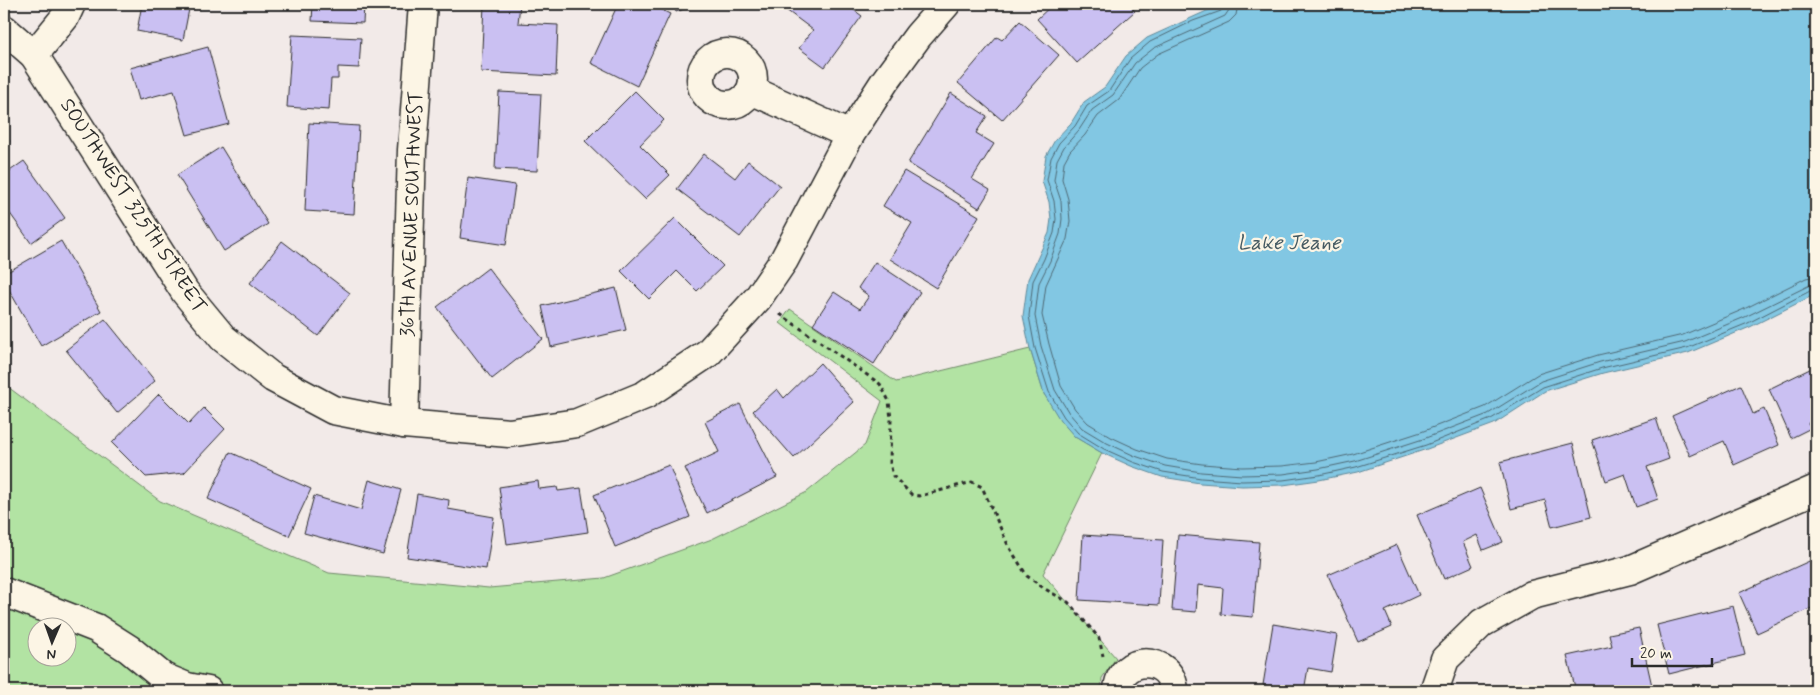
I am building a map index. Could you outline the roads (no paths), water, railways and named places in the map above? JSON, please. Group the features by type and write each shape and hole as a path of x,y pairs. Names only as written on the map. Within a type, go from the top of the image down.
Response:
{"street":[{"path":"34,55 65,17 71,4"},
{"name":"36TH AVENUE SOUTHWEST","path":"404,424 412,150 423,4"},
{"name":"SOUTHWEST 325TH STREET","path":"4,29 34,55 185,292 223,338 273,378 333,410 404,424 509,433 577,423 645,395 708,353 758,298 784,260 850,135 901,58 946,4"},
{"path":"751,90 850,135"},
{"path":"1434,691 1445,659 1482,623 1532,595 1630,570 1816,489"},
{"path":"5,594 107,634 129,649 163,677 186,687 208,691"},
{"path":"1118,691 1120,678 1126,670 1135,665 1145,663 1154,664 1163,669 1170,676 1174,685 1174,691"}],"water":[{"name":"Lake Jeane","path":"1222,4 1816,4 1816,294 1750,327 1688,353 1603,373 1545,391 1494,424 1358,472 1283,485 1242,486 1200,483 1162,477 1102,453 1075,437 1060,420 1044,394 1030,349 1023,316 1028,279 1049,233 1051,219 1049,202 1042,181 1046,156 1055,140 1071,123 1084,102 1105,87 1126,56 1147,38"}]}
